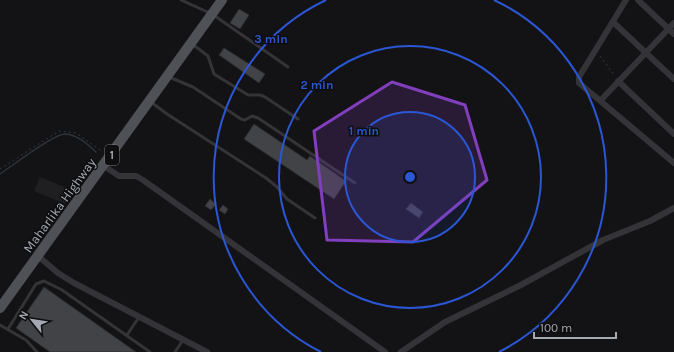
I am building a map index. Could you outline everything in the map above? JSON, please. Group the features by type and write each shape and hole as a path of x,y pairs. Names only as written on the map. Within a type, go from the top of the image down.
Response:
{"main road":[{"name":"Maharlika Highway","path":"0,308 107,162 222,0"}],"street":[{"path":"626,0 578,81 674,163"},
{"path":"638,0 674,34"},
{"path":"613,22 674,79"},
{"path":"601,100 674,23"},
{"path":"618,81 674,134"},
{"path":"107,162 119,176 136,176 144,180 385,352"},
{"path":"400,352 445,322 519,286 603,240 650,221 674,208"},
{"path":"38,256 58,273 74,283 207,352"}],"lane":[{"path":"181,0 212,14 288,67"},
{"path":"191,43 208,56 212,71 216,75 245,94 265,97 298,119"},
{"path":"167,76 193,87 241,119 245,120 252,116 258,118 355,183"},
{"path":"150,101 167,114 266,178 277,187 287,199 315,218"},
{"path":"8,329 36,284 41,281 62,290 150,352"},
{"path":"127,336 139,316"},
{"path":"0,325 26,340 37,352"},
{"path":"175,352 184,340"}],"path":[{"path":"596,51 618,81"},
{"path":"0,169 59,131 76,133 107,162"}],"highlighted area":[{"path":"392,82 465,105 487,180 413,242 327,240 314,131"}],"shaded area":[{"path":"40,177 74,191 65,204 34,191"}],"building":[{"path":"239,9 249,15 240,29 230,23"},
{"path":"224,48 265,74 259,83 219,55"},
{"path":"254,124 307,160 310,156 346,181 334,199 244,139"},
{"path":"210,199 216,204 211,210 205,206"},
{"path":"411,203 423,212 419,218 406,209"},
{"path":"223,205 228,209 225,214 219,210"},
{"path":"44,287 136,352 50,352 16,328"}],"waterway":[{"path":"0,174 42,145 64,134 69,134 77,138 96,152"}]}
